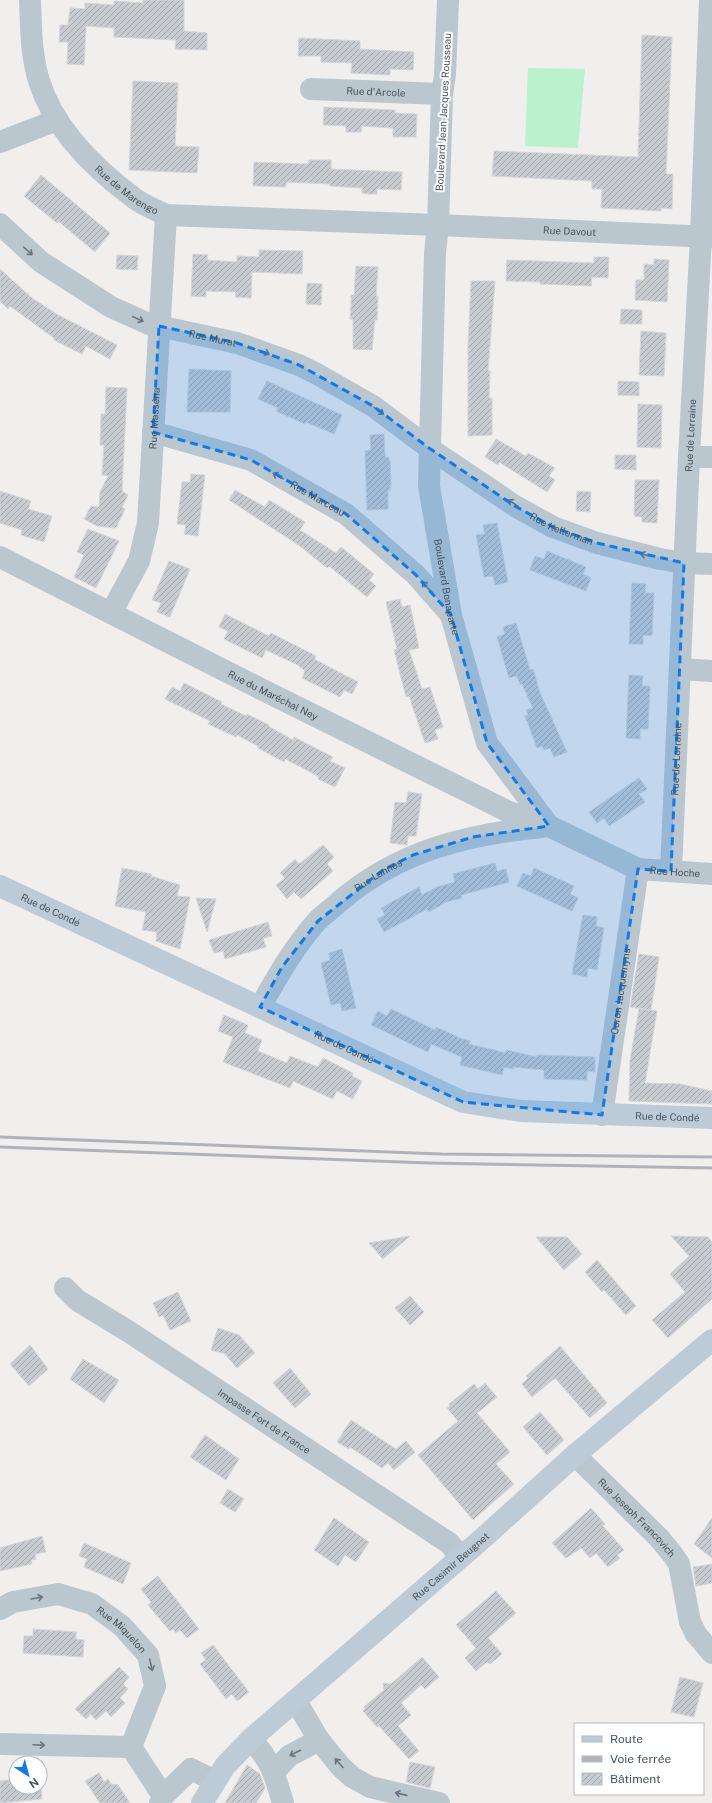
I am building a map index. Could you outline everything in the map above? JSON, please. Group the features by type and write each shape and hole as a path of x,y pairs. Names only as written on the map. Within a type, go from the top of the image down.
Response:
{"main road":[{"name":"Rue de Condé","path":"0,886 463,1102 521,1111 712,1118"},
{"name":"Rue Casimir Beugnet","path":"202,1803 225,1766 251,1739 461,1557 575,1455 712,1340"}],"street":[{"name":"Rue de Marengo","path":"30,0 31,38 39,82 57,120 77,147 135,199 166,215 438,225"},
{"name":"Boulevard Jean-Jacques Rousseau","path":"438,225 442,94 445,75 448,0"},
{"name":"Rue de Lorraine","path":"671,871 689,457 703,349 711,4"},
{"name":"Rue d'Arcole","path":"311,89 442,94"},
{"path":"0,142 57,120"},
{"name":"Rue Masséna","path":"111,613 139,561 148,523 166,215"},
{"name":"Rue Murat","path":"0,224 46,266 111,307 150,324 236,343 299,365 373,406 429,448"},
{"name":"Rue Davout","path":"438,225 706,237"},
{"name":"Boulevard Bonaparte","path":"438,225 435,253 429,486 451,616 487,743 549,826 638,869"},
{"name":"Rue Marceau","path":"153,432 250,460 346,514 416,575 451,616"},
{"name":"Rue Kellerman","path":"429,448 515,506 553,526 597,543 660,559 712,564"},
{"path":"689,457 712,458"},
{"name":"Rue du Maréchal Ney","path":"0,557 504,809 549,826"},
{"path":"680,669 712,671"},
{"name":"Rue Lannes","path":"260,1007 282,967 318,921 355,889 383,870 413,855 474,837 508,830 549,826"},
{"name":"Rue Hoche","path":"638,869 712,874"},
{"name":"Coron Jacquemyns","path":"602,1114 638,869"},
{"name":"Impasse Fort de France","path":"65,1288 77,1300 131,1333 448,1543 461,1557"},
{"name":"Rue Joseph Francovich","path":"575,1455 659,1538 674,1555 679,1564 690,1622 696,1634 712,1653"},
{"name":"Rue Miquelon","path":"0,1609 13,1602 58,1594 92,1604 127,1632 148,1655 155,1686 131,1748"},
{"path":"296,1701 319,1740 341,1767 362,1783 370,1787 439,1803"},
{"path":"251,1739 268,1760 274,1772 283,1803"},
{"path":"274,1772 289,1756 319,1740"},
{"path":"0,1744 131,1748 162,1800 191,1769 215,1781"}],"highlighted area":[{"path":"159,326 237,343 299,365 373,406 429,448 515,506 553,527 597,543 684,563 671,871 638,869 602,1115 463,1102 260,1007 282,967 318,921 383,870 413,855 473,837 549,826 487,743 451,615 416,575 346,514 251,460 153,432"}],"green space":[{"path":"528,68 585,69 578,148 525,146"}],"building":[{"path":"143,0 184,0 184,31 207,33 207,50 175,49 176,40 114,37 114,28 86,26 84,65 67,64 68,42 59,42 60,25 68,25 70,8 85,9 85,3 114,5 114,1 143,3"},
{"path":"642,35 672,37 666,174 673,174 672,209 661,208 661,211 601,208 602,189 592,189 592,181 492,176 494,151 638,157"},
{"path":"299,38 360,41 360,49 414,52 413,70 390,69 390,75 351,73 352,63 321,62 321,56 298,56"},
{"path":"133,81 178,83 175,146 199,147 197,173 129,170"},
{"path":"324,107 395,110 395,113 417,114 416,137 393,137 393,128 362,126 361,132 346,132 346,126 323,125"},
{"path":"309,160 331,160 331,169 402,172 401,190 377,189 377,194 369,194 362,193 362,188 330,186 330,184 286,182 286,187 253,186 254,162 308,164"},
{"path":"41,175 110,233 95,252 58,221 57,223 24,196"},
{"path":"259,250 303,251 302,274 252,272 251,298 235,297 236,292 206,291 206,297 191,296 193,254 208,255 207,260 237,262 237,256 259,257"},
{"path":"117,255 138,256 137,270 116,269"},
{"path":"594,257 609,257 608,278 592,277 591,286 506,281 507,260 594,263"},
{"path":"654,259 669,260 667,302 635,300 636,280 644,280 644,264 654,265"},
{"path":"356,266 378,267 376,296 378,296 377,320 375,320 372,350 353,349 353,320 350,319 351,295 354,295"},
{"path":"0,269 32,298 58,315 117,345 110,359 86,346 82,354 54,340 54,338 10,306 8,309 0,301"},
{"path":"471,281 495,281 488,371 490,371 489,398 492,398 492,435 468,436 468,345"},
{"path":"307,283 322,284 321,305 306,304"},
{"path":"621,309 642,310 642,324 620,324"},
{"path":"641,331 666,333 664,376 639,375"},
{"path":"189,369 231,371 230,412 187,412"},
{"path":"267,381 342,415 334,434 306,422 305,424 276,411 278,408 258,399"},
{"path":"618,381 639,382 639,396 618,395"},
{"path":"106,387 127,388 122,491 128,495 122,507 125,509 116,528 97,526 84,519 91,506 99,507 100,492 108,476 102,475 104,445 100,445 101,414 105,414"},
{"path":"638,404 662,405 661,448 637,447"},
{"path":"384,434 385,457 388,457 390,461 391,485 390,490 388,490 388,509 367,510 365,451 371,450 370,435"},
{"path":"496,439 526,456 528,453 555,468 549,476 555,480 547,492 499,462 498,465 485,457"},
{"path":"615,455 636,455 636,470 615,469"},
{"path":"191,474 205,475 198,536 184,534 186,525 177,524 182,482 190,482"},
{"path":"635,480 659,480 657,523 642,522 642,517 634,516"},
{"path":"235,490 265,507 269,500 305,522 300,530 336,553 341,547 374,574 369,580 376,586 367,597 329,566 327,568 300,546 229,500"},
{"path":"0,491 31,501 28,509 52,516 44,542 21,535 22,530 0,523"},
{"path":"577,491 591,492 590,512 576,511"},
{"path":"497,523 508,582 495,585 493,576 484,577 476,535 485,534 483,525"},
{"path":"88,529 119,541 96,588 74,577 84,555 77,552"},
{"path":"547,551 586,567 583,574 591,578 586,591 530,570 535,556 544,559"},
{"path":"169,561 190,569 170,617 157,612 161,603 152,600"},
{"path":"632,583 646,584 645,593 654,593 652,636 643,635 643,644 629,644"},
{"path":"400,599 402,607 410,605 419,648 409,650 422,689 430,687 443,727 435,730 438,739 425,743 409,696 406,697 394,650 397,649 386,602"},
{"path":"225,614 269,636 271,633 316,656 314,659 358,682 352,694 344,690 340,697 302,678 305,671 298,665 266,650 262,658 224,639 228,631 219,627"},
{"path":"516,623 530,670 533,669 540,693 567,752 554,757 550,748 544,750 542,746 537,748 525,716 528,715 526,710 533,708 517,676 509,678 497,637 505,634 503,627"},
{"path":"629,675 643,676 642,686 650,686 648,729 640,729 640,739 626,738"},
{"path":"184,683 222,702 221,704 246,716 247,714 269,725 268,726 293,740 294,737 333,757 330,761 345,768 335,787 318,779 319,777 285,759 284,762 237,735 236,737 208,724 210,721 165,699 172,687 180,691"},
{"path":"639,778 647,789 639,794 645,802 609,826 604,818 597,823 589,812"},
{"path":"408,792 422,794 416,836 408,836 407,845 390,843 395,802 406,803"},
{"path":"323,845 334,857 327,864 333,871 301,899 294,892 287,899 276,885 285,878 280,873 295,859 299,864"},
{"path":"495,863 497,871 506,869 509,882 461,895 462,898 446,902 429,912 427,909 384,932 377,919 385,915 381,908 419,887 422,895 437,887 455,882 453,874"},
{"path":"122,868 151,874 151,876 180,885 177,896 190,897 180,949 156,941 157,932 142,930 146,912 115,906"},
{"path":"534,868 574,886 570,894 578,898 572,911 517,886 523,873 531,876"},
{"path":"196,898 216,899 207,932"},
{"path":"583,915 597,917 596,926 604,928 597,970 588,968 587,977 572,974"},
{"path":"268,922 272,936 263,938 266,947 225,959 223,951 214,953 209,940"},
{"path":"342,949 356,1008 342,1011 340,1003 331,1005 321,963 330,960 329,953"},
{"path":"639,954 659,957 651,1010 657,1011 645,1083 680,1084 712,1091 712,1104 629,1101 630,1060 639,1009 650,1010 630,1007"},
{"path":"391,1009 435,1030 436,1027 470,1041 469,1044 506,1053 506,1050 537,1057 537,1055 595,1057 595,1072 587,1071 587,1080 544,1079 544,1070 514,1067 513,1069 504,1067 502,1075 460,1065 462,1057 431,1044 428,1052 371,1025 378,1011 387,1016"},
{"path":"224,1015 248,1025 245,1033 262,1040 258,1051 287,1063 290,1056 318,1067 323,1058 353,1073 352,1076 362,1081 353,1099 337,1091 333,1099 293,1081 290,1088 223,1062 233,1037 218,1031"},
{"path":"410,1236 383,1259 369,1243"},
{"path":"671,1236 708,1237 712,1242 712,1299 668,1338 652,1320 685,1292 670,1274 689,1256"},
{"path":"536,1237 567,1237 582,1254 564,1270"},
{"path":"597,1260 636,1306 626,1315 604,1290 602,1292 585,1272"},
{"path":"178,1292 191,1321 170,1330 163,1315 159,1317 153,1303"},
{"path":"410,1296 424,1312 410,1325 395,1308"},
{"path":"218,1328 239,1335 255,1353 237,1368 225,1354 211,1350"},
{"path":"30,1345 48,1369 29,1386 10,1364"},
{"path":"560,1346 607,1403 590,1418 555,1378 532,1397 522,1384 528,1378 526,1376"},
{"path":"83,1359 119,1380 104,1403 70,1379"},
{"path":"290,1368 311,1394 295,1408 273,1383"},
{"path":"485,1383 497,1397 477,1413 510,1452 496,1464 514,1484 473,1520 418,1455 458,1421 447,1408 450,1406 449,1404 474,1384 478,1389"},
{"path":"540,1412 564,1440 547,1455 523,1427"},
{"path":"351,1420 396,1449 406,1441 415,1452 394,1470 388,1463 382,1468 350,1447 349,1449 337,1442"},
{"path":"205,1435 239,1459 226,1480 190,1457"},
{"path":"228,1489 244,1499 235,1512 220,1503"},
{"path":"591,1508 605,1524 603,1526 624,1550 617,1555 620,1558 608,1567 596,1553 590,1558 581,1548 566,1558 552,1543"},
{"path":"334,1518 369,1542 356,1562 345,1555 338,1566 314,1550"},
{"path":"712,1518 712,1558 694,1544"},
{"path":"42,1536 46,1552 35,1554 36,1559 31,1560 32,1564 0,1571 0,1548"},
{"path":"84,1543 131,1563 123,1584 84,1567 87,1559 79,1556"},
{"path":"712,1564 712,1583 696,1586 693,1567"},
{"path":"158,1576 199,1629 187,1638 180,1630 176,1633 173,1629 170,1631 148,1605 151,1602 141,1589"},
{"path":"496,1591 516,1613 488,1638 502,1654 490,1664 487,1662 476,1671 465,1658 476,1648 456,1625"},
{"path":"33,1629 76,1632 76,1639 84,1640 83,1657 23,1653 24,1636 33,1636"},
{"path":"213,1645 249,1692 237,1701 232,1694 226,1699 200,1664 206,1660 201,1653"},
{"path":"422,1657 439,1677 425,1689 421,1685 401,1703 411,1715 398,1726 419,1751 409,1759 363,1711 365,1709 364,1707 384,1690 383,1683 391,1684"},
{"path":"119,1667 129,1677 123,1684 128,1689 120,1698 125,1703 111,1717 106,1711 96,1720 91,1714 86,1719 75,1709"},
{"path":"680,1677 703,1683 694,1717 671,1712"},
{"path":"410,1762 435,1767 430,1788 406,1782"},
{"path":"247,1765 260,1774 265,1788 256,1803 225,1803"},
{"path":"99,1773 104,1782 108,1779 111,1784 118,1785 130,1803 100,1803 85,1781"},
{"path":"8,1780 8,1795 42,1795 42,1799 0,1803 0,1781"}],"railway":[{"path":"0,1137 441,1154 712,1157"},
{"path":"0,1147 429,1163 712,1168"}]}
